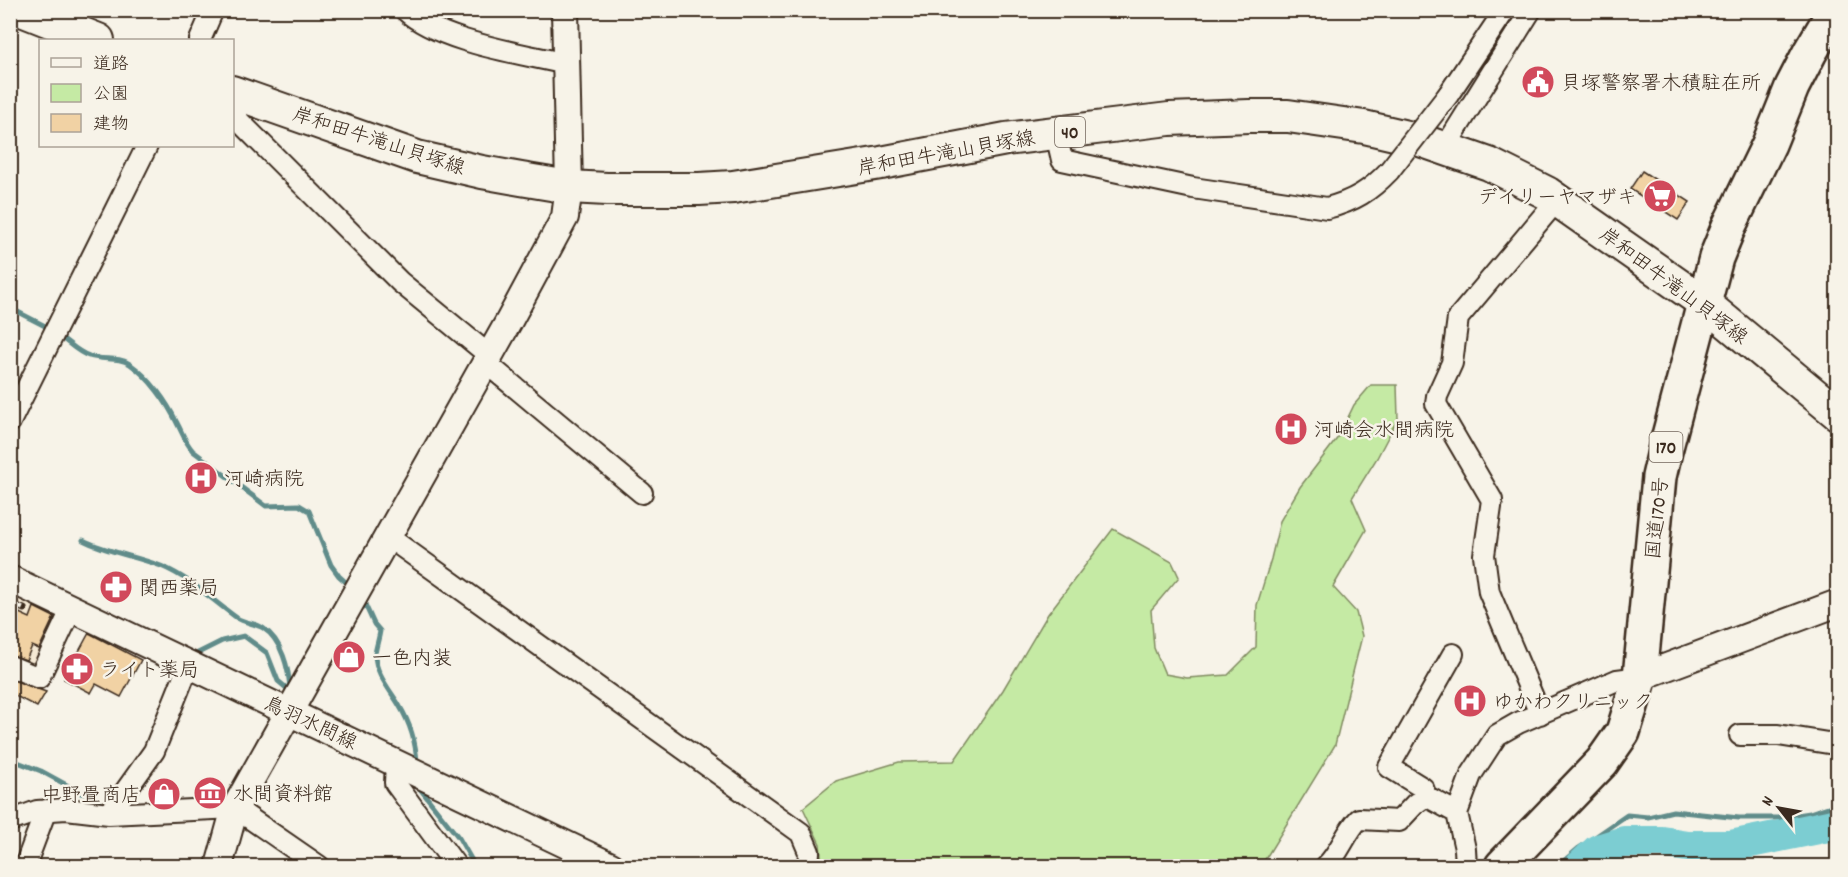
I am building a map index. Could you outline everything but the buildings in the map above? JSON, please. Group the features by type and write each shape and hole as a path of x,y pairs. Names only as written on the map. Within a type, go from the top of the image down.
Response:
{"highway":[{"name":"国道170号","path":"1502,867 1615,746 1623,732 1640,677 1659,477 1716,258 1769,144 1792,87 1835,10"}],"main road":[{"path":"22,10 95,39"},
{"name":"岸和田牛滝山貝塚線","path":"234,93 417,157 482,172 568,187 699,189 733,186 881,163 1006,139 1169,119 1288,116 1364,127 1420,140 1444,149 1510,174 1557,200 1704,303 1838,414"}],"street":[{"path":"200,39 213,10"},
{"path":"405,10 416,21 448,36 566,64"},
{"path":"219,867 235,808 566,217 568,187 566,10"},
{"path":"1056,134 1062,160 1193,188 1327,208 1346,203 1374,186 1389,171 1448,95 1505,10"},
{"path":"1444,149 1531,10"},
{"path":"234,109 238,120 400,282 642,493"},
{"path":"10,422 147,147"},
{"path":"1540,714 1489,592 1484,555 1491,500 1436,404 1437,396 1452,363 1458,318 1557,200"},
{"path":"387,536 801,833 809,852 808,867"},
{"name":"鳥羽水間線","path":"10,579 611,867"},
{"path":"1466,867 1465,849 1457,813 1471,775 1497,735 1617,680 1640,677 1838,603"},
{"path":"10,666 39,678 72,608"},
{"path":"1453,654 1389,767 1423,788 1426,796 1457,813"},
{"path":"109,814 154,751 189,664"},
{"path":"1740,735 1778,735 1828,743 1838,742"},
{"path":"396,762 395,783 456,867"},
{"path":"1326,867 1333,860 1352,826 1359,819 1399,821 1426,796"},
{"path":"10,821 46,810 66,809 109,814 235,808 319,867"},
{"path":"25,867 46,810"}],"shaded area":[{"path":"10,592 57,612 33,668 11,659"}],"green space":[{"path":"1371,385 1397,385 1398,418 1352,498 1366,530 1333,587 1356,612 1362,636 1335,745 1261,866 822,866 820,844 803,808 836,781 899,762 954,761 1003,690 1048,614 1113,529 1172,562 1179,577 1151,610 1154,648 1165,674 1187,678 1228,675 1256,647 1257,605 1280,521 1300,487 1339,436 1354,405"}],"waterway":[{"path":"10,308 49,328"},
{"path":"62,338 85,355 121,360 130,364 151,383 163,399 193,451 266,506 299,505 309,511 331,565 349,585"},
{"path":"83,540 172,571 237,618 257,625 270,633 280,647 288,673 290,690"},
{"path":"363,600 374,624 380,631 375,654 377,668 409,726 414,740 417,763"},
{"path":"196,654 222,641 244,636 267,653 278,681 290,691"},
{"path":"15,761 41,771 105,806"},
{"path":"417,785 459,838 475,866"},
{"path":"1558,866 1579,848 1627,815 1648,817 1673,811 1739,818 1778,818 1810,813 1838,804"},
{"path":"1581,866 1598,850 1624,842 1731,846 1838,824"}],"railway":[{"path":"10,603 24,609"}],"place":[{"name":"貝塚警察署木積駐在所","path":"1538,82"},
{"name":"デイリーヤマザキ","path":"1660,196"},
{"name":"河崎会水間病院","path":"1291,429"},
{"name":"河崎病院","path":"201,478"},
{"name":"関西薬局","path":"116,587"},
{"name":"一色内装","path":"349,657"},
{"name":"ライト薬局","path":"77,669"},
{"name":"ゆかわクリニック","path":"1470,701"},
{"name":"水間資料館","path":"210,793"},
{"name":"中野畳商店","path":"164,794"}]}
